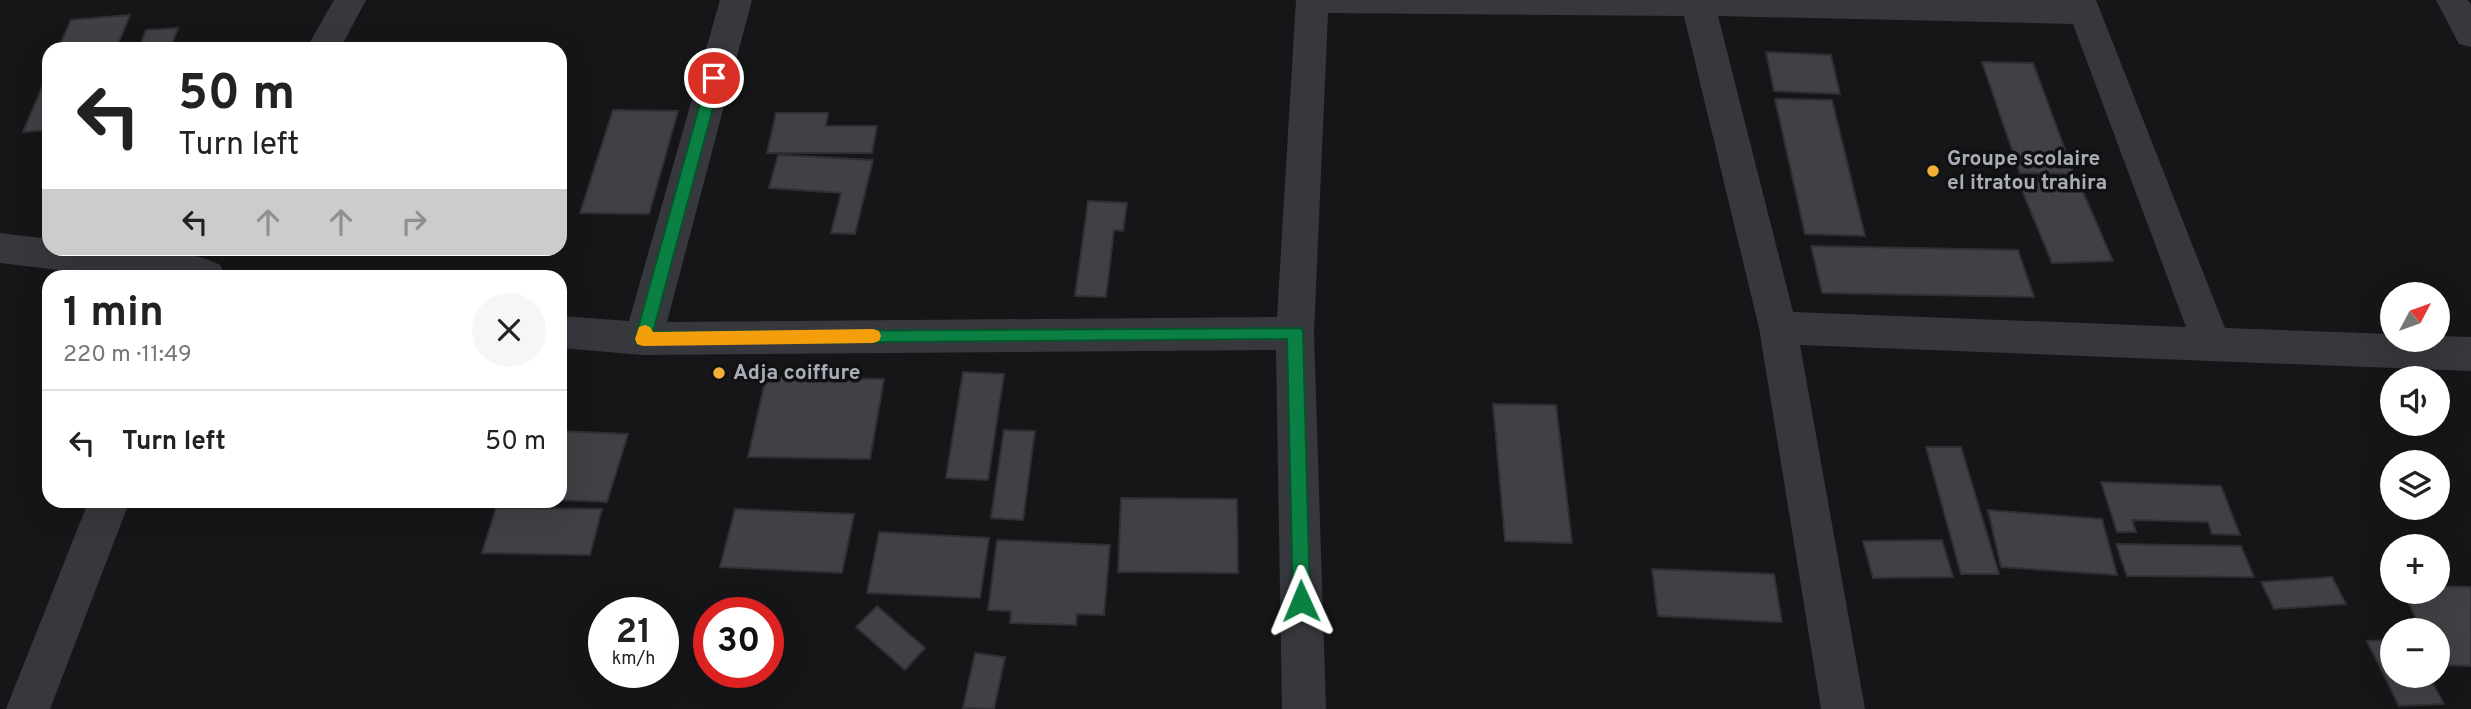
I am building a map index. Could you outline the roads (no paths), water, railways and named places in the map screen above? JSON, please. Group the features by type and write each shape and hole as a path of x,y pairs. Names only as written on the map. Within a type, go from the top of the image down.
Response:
{"street":[{"path":"327,42 350,0"},
{"path":"643,339 736,0"},
{"path":"2452,0 2471,35"},
{"path":"1304,709 1295,332 1311,1 2082,6 2211,342"},
{"path":"1698,4 1778,328 1843,709"},
{"path":"0,248 42,252"},
{"path":"82,256 205,268"},
{"path":"1778,328 2211,342 2471,354"},
{"path":"567,333 643,339 1295,332"},
{"path":"28,709 107,508"}],"place":[{"name":"Groupe scolaire el itratou trahira","path":"1933,171"},
{"name":"Adja coiffure","path":"719,373"}]}
